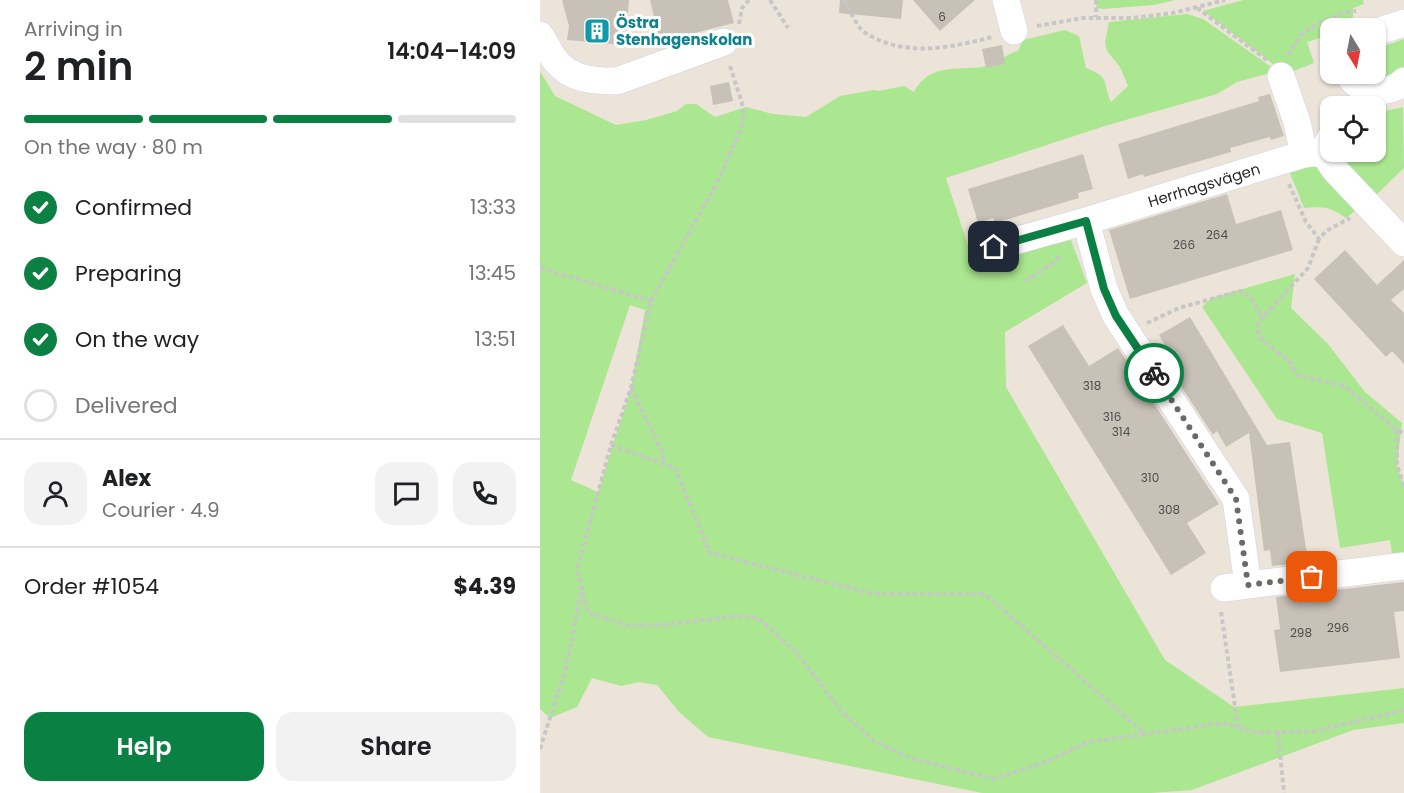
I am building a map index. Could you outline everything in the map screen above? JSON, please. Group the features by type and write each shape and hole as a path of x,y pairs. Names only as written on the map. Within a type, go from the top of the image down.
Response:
{"street":[{"path":"1006,0 1014,30"},
{"path":"1386,29 1404,23"},
{"path":"540,35 556,60 575,77 598,81 617,81 724,42"},
{"path":"1281,76 1298,122 1335,170 1404,243"},
{"path":"1352,89 1378,91 1402,86"},
{"name":"Herrhagsvägen","path":"994,247 1086,221 1319,148"},
{"path":"1086,221 1104,289 1116,316 1236,499 1236,587 1404,566"}],"path":[{"path":"770,0 788,28"},
{"path":"1096,0 1096,17"},
{"path":"1197,8 1274,65 1281,76"},
{"path":"1281,76 1289,54 1303,33 1341,13 1356,11"},
{"path":"724,42 734,86 742,103 744,121 719,178 651,301 631,388 611,445 577,570 588,613 627,625 664,625 737,616 759,618 796,653 842,712 874,741 910,758 994,779 1046,762 1088,742 1223,723 1259,733 1315,731 1404,710"},
{"path":"1299,208 1305,222 1318,239"},
{"path":"1340,223 1323,232 1318,239 1308,268 1257,323 1259,337 1290,362 1297,375 1344,386 1397,430 1404,433"},
{"path":"540,268 651,301"},
{"path":"1128,335 1160,315 1240,291 1251,297 1262,318"},
{"path":"631,388 662,451 664,463"},
{"path":"1397,430 1397,465 1404,486"},
{"path":"611,445 675,468 710,553 874,594 985,594 1145,734"},
{"path":"1236,587 1220,602 1238,727"},
{"path":"540,749 566,668 581,591"},
{"path":"1278,733 1284,793"}],"green space":[{"path":"1098,0 1175,0 1154,5 1103,9 1096,8"},
{"path":"1243,0 1363,0 1364,4 1353,8 1352,18 1320,18 1320,38 1307,42 1314,63 1286,74 1203,11"},
{"path":"1187,14 1203,19 1277,71 1237,82 1217,94 1108,125 946,178 974,264 1071,240 1087,283 1005,332 1006,387 1165,660 1234,707 1404,688 1404,723 1353,730 1192,790 1151,793 982,793 708,737 680,713 657,685 639,682 621,686 592,678 577,707 550,718 540,709 540,71 555,96 616,125 646,120 677,111 686,104 696,104 715,117 746,107 773,114 806,117 840,96 904,86 914,92 921,81 930,75 951,69 984,67 994,64 1018,51 1023,40 1065,30 1079,36 1086,68 1103,78 1111,102 1128,86 1120,67 1107,51 1105,42 1109,22","holes":["630,305 645,310 631,388 598,492 571,480"]},
{"path":"1404,39 1404,69 1386,79 1386,45"},
{"path":"1403,107 1404,168 1374,197 1346,164 1348,162 1386,162 1386,111"},
{"path":"1303,164 1319,167 1358,208 1346,218 1326,208 1304,208 1288,168"},
{"path":"1295,274 1291,308 1328,344 1365,392 1402,423 1397,465 1404,487 1404,552 1393,560 1390,540 1340,548 1322,433 1277,419 1202,307 1211,298"}],"building":[{"path":"562,0 629,0 625,45 567,40 569,26"},
{"path":"650,0 728,0 734,23 660,42"},
{"path":"840,0 903,0 901,19 839,13"},
{"path":"913,0 975,0 940,31"},
{"path":"1002,45 1005,64 986,68 982,49"},
{"path":"729,82 733,101 713,105 710,86"},
{"path":"1270,94 1284,136 1271,140 1270,137 1230,148 1231,152 1144,177 1143,174 1128,179 1118,144 1259,101 1258,97"},
{"path":"1083,154 1093,189 1078,193 1079,198 995,223 993,218 978,223 968,189"},
{"path":"1227,194 1236,224 1281,210 1293,250 1130,299 1109,230"},
{"path":"1345,250 1377,285 1404,260 1404,289 1391,300 1404,313 1404,364 1392,351 1386,357 1314,279"},
{"path":"1190,317 1267,445 1290,442 1308,562 1272,566 1270,550 1264,551 1249,433 1226,447 1217,431 1213,435 1165,362 1172,358 1159,335"},
{"path":"1063,325 1089,366 1118,348 1219,504 1187,523 1206,553 1171,575 1028,346"},
{"path":"1404,582 1404,611 1394,612 1400,658 1280,672 1274,630 1280,629 1276,597"}],"way so far":[{"path":"1154,373 1236,499 1248,585 1312,577"}],"place":[{"name":"Östra Stenhagenskolan","path":"597,31"}],"route":[{"path":"994,247 1086,221 1104,289 1116,316 1154,373"}]}
